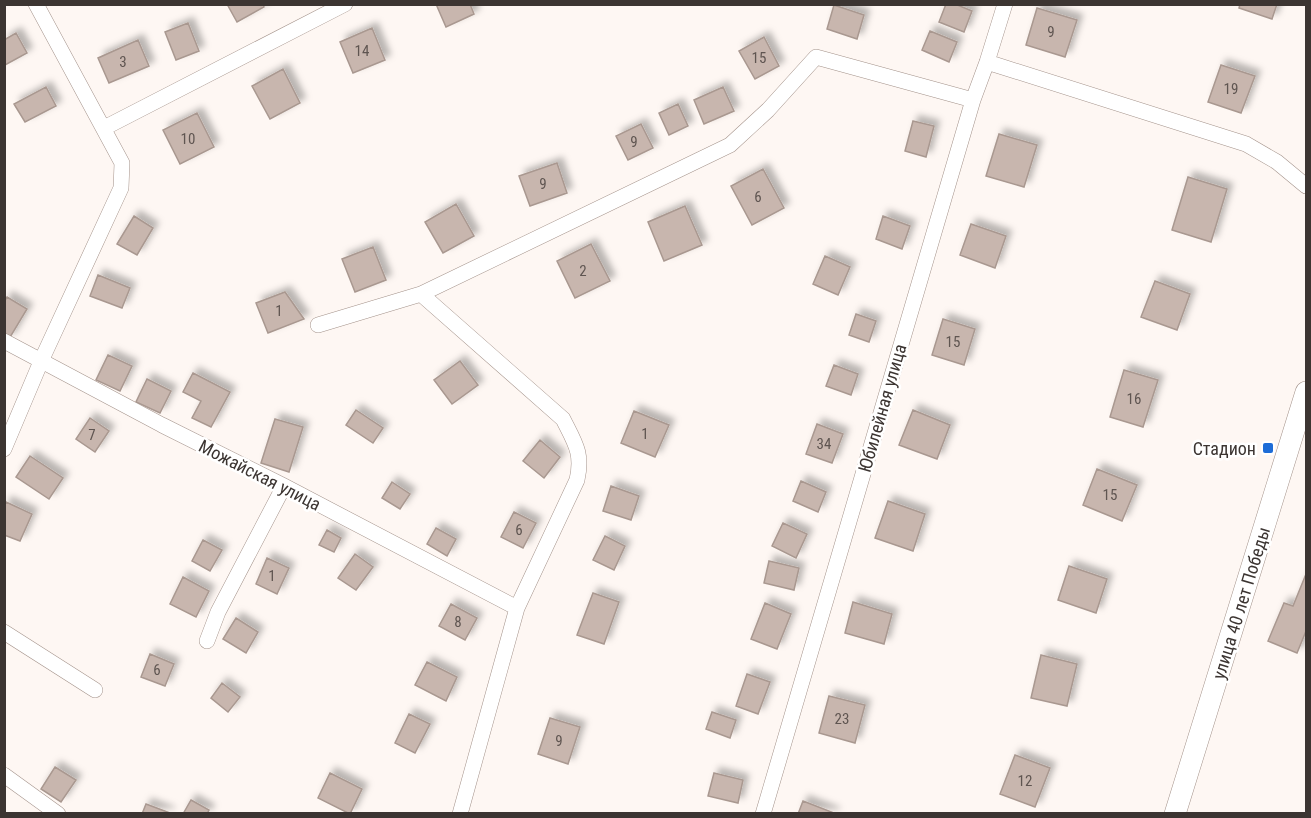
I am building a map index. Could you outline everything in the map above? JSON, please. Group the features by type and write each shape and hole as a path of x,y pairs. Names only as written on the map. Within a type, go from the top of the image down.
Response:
{"street":[{"path":"4,448 42,359 121,188 122,163 36,4"},
{"path":"104,128 345,4"},
{"name":"Юбилейная улица","path":"764,813 973,100 1005,4"},
{"path":"318,325 421,294 730,145 768,110 816,57 973,100"},
{"path":"987,62 1246,144 1278,162 1306,186"},
{"path":"421,294 564,419 577,447 581,464 577,480 517,608 460,813"},
{"name":"Можайская улица","path":"4,341 517,608"},
{"name":"улица 40 лет Победы","path":"1175,813 1306,392"},
{"path":"207,641 218,612 284,486"},
{"path":"4,632 95,690"},
{"path":"4,775 58,813"}],"building":[{"path":"227,4 263,4 264,7 237,22"},
{"path":"436,4 470,4 474,14 446,27"},
{"path":"946,4 955,4 972,11 964,32 939,22"},
{"path":"1240,4 1277,4 1272,19 1239,8"},
{"path":"834,5 864,15 857,39 827,29"},
{"path":"1037,8 1077,20 1065,57 1026,45"},
{"path":"188,23 199,51 176,60 165,32"},
{"path":"372,28 385,60 353,73 340,42"},
{"path":"930,31 957,42 949,62 922,50"},
{"path":"16,33 27,53 5,65 4,40"},
{"path":"764,37 779,66 755,79 739,51"},
{"path":"138,40 149,66 109,83 98,58"},
{"path":"1221,65 1255,76 1241,113 1208,102"},
{"path":"283,69 300,103 270,119 252,86"},
{"path":"46,87 56,106 25,122 14,104"},
{"path":"723,87 734,111 704,124 694,100"},
{"path":"678,104 688,126 669,135 659,113"},
{"path":"197,113 214,147 180,164 163,130"},
{"path":"913,121 934,126 926,157 905,151"},
{"path":"641,124 653,148 628,160 616,136"},
{"path":"999,134 1037,145 1024,187 986,176"},
{"path":"557,163 567,193 530,206 519,176"},
{"path":"763,169 784,208 752,225 731,186"},
{"path":"1188,177 1227,189 1211,242 1172,230"},
{"path":"456,204 474,236 443,253 425,222"},
{"path":"685,206 702,245 664,261 648,222"},
{"path":"134,216 153,228 137,255 117,244"},
{"path":"883,216 910,226 902,249 876,239"},
{"path":"971,224 1006,236 995,268 960,255"},
{"path":"591,244 610,281 575,298 557,261"},
{"path":"373,247 386,280 355,292 342,259"},
{"path":"825,256 850,267 838,295 813,284"},
{"path":"98,275 130,288 122,308 90,296"},
{"path":"1155,281 1190,294 1177,330 1141,317"},
{"path":"285,292 304,319 268,333 256,303"},
{"path":"7,297 27,309 9,339 4,336 4,302"},
{"path":"856,314 876,321 869,342 849,335"},
{"path":"943,319 975,329 964,365 932,355"},
{"path":"108,355 132,366 120,391 96,380"},
{"path":"460,361 478,385 452,404 434,380"},
{"path":"834,365 858,374 851,395 826,386"},
{"path":"1124,370 1158,380 1143,427 1110,417"},
{"path":"193,373 230,392 211,427 192,418 201,401 183,392"},
{"path":"147,379 171,391 160,413 136,402"},
{"path":"356,410 383,428 373,443 346,425"},
{"path":"913,410 950,425 937,459 899,445"},
{"path":"634,411 669,425 655,457 621,443"},
{"path":"90,418 109,431 95,452 76,439"},
{"path":"275,419 303,427 289,472 261,463"},
{"path":"817,424 843,434 832,463 806,454"},
{"path":"540,440 560,457 544,478 523,461"},
{"path":"30,456 63,478 49,499 16,477"},
{"path":"1097,469 1137,485 1122,521 1083,505"},
{"path":"801,481 826,492 818,512 793,501"},
{"path":"392,482 410,494 400,509 382,498"},
{"path":"611,486 639,496 631,520 603,511"},
{"path":"888,501 925,514 913,551 875,538"},
{"path":"6,502 32,514 20,541 4,535"},
{"path":"514,512 536,523 523,548 501,537"},
{"path":"783,523 807,534 796,558 772,546"},
{"path":"436,528 456,539 447,556 427,544"},
{"path":"327,530 341,538 334,552 319,545"},
{"path":"605,536 625,546 614,570 593,560"},
{"path":"203,540 222,550 210,571 192,561"},
{"path":"355,554 373,567 356,590 338,578"},
{"path":"267,558 289,568 277,594 256,584"},
{"path":"769,561 799,568 794,590 764,583"},
{"path":"1069,566 1107,579 1096,613 1058,600"},
{"path":"1306,574 1306,631 1297,653 1268,641 1284,603 1293,606"},
{"path":"183,577 209,591 196,617 170,604"},
{"path":"593,593 619,602 604,644 577,635"},
{"path":"853,602 892,614 884,644 845,633"},
{"path":"765,603 791,614 777,649 751,639"},
{"path":"451,604 477,618 465,640 439,626"},
{"path":"236,618 258,632 246,653 223,639"},
{"path":"150,654 174,664 165,686 141,677"},
{"path":"1041,655 1077,664 1067,706 1031,698"},
{"path":"427,662 457,677 446,701 415,685"},
{"path":"747,674 770,682 758,714 736,706"},
{"path":"222,683 240,697 228,712 211,698"},
{"path":"829,696 865,705 855,743 819,733"},
{"path":"712,712 736,720 730,738 706,729"},
{"path":"409,714 430,724 415,753 395,743"},
{"path":"550,718 580,727 568,764 538,754"},
{"path":"1015,755 1050,768 1035,807 1000,794"},
{"path":"55,767 76,780 61,802 41,789"},
{"path":"330,773 362,789 350,814 318,798"},
{"path":"714,773 743,780 738,803 708,796"},
{"path":"191,800 209,810 207,814 183,814"},
{"path":"803,801 834,813 834,814 798,814"},
{"path":"146,804 170,813 142,814"}],"place":[{"name":"Стадион","path":"1268,448"}]}
